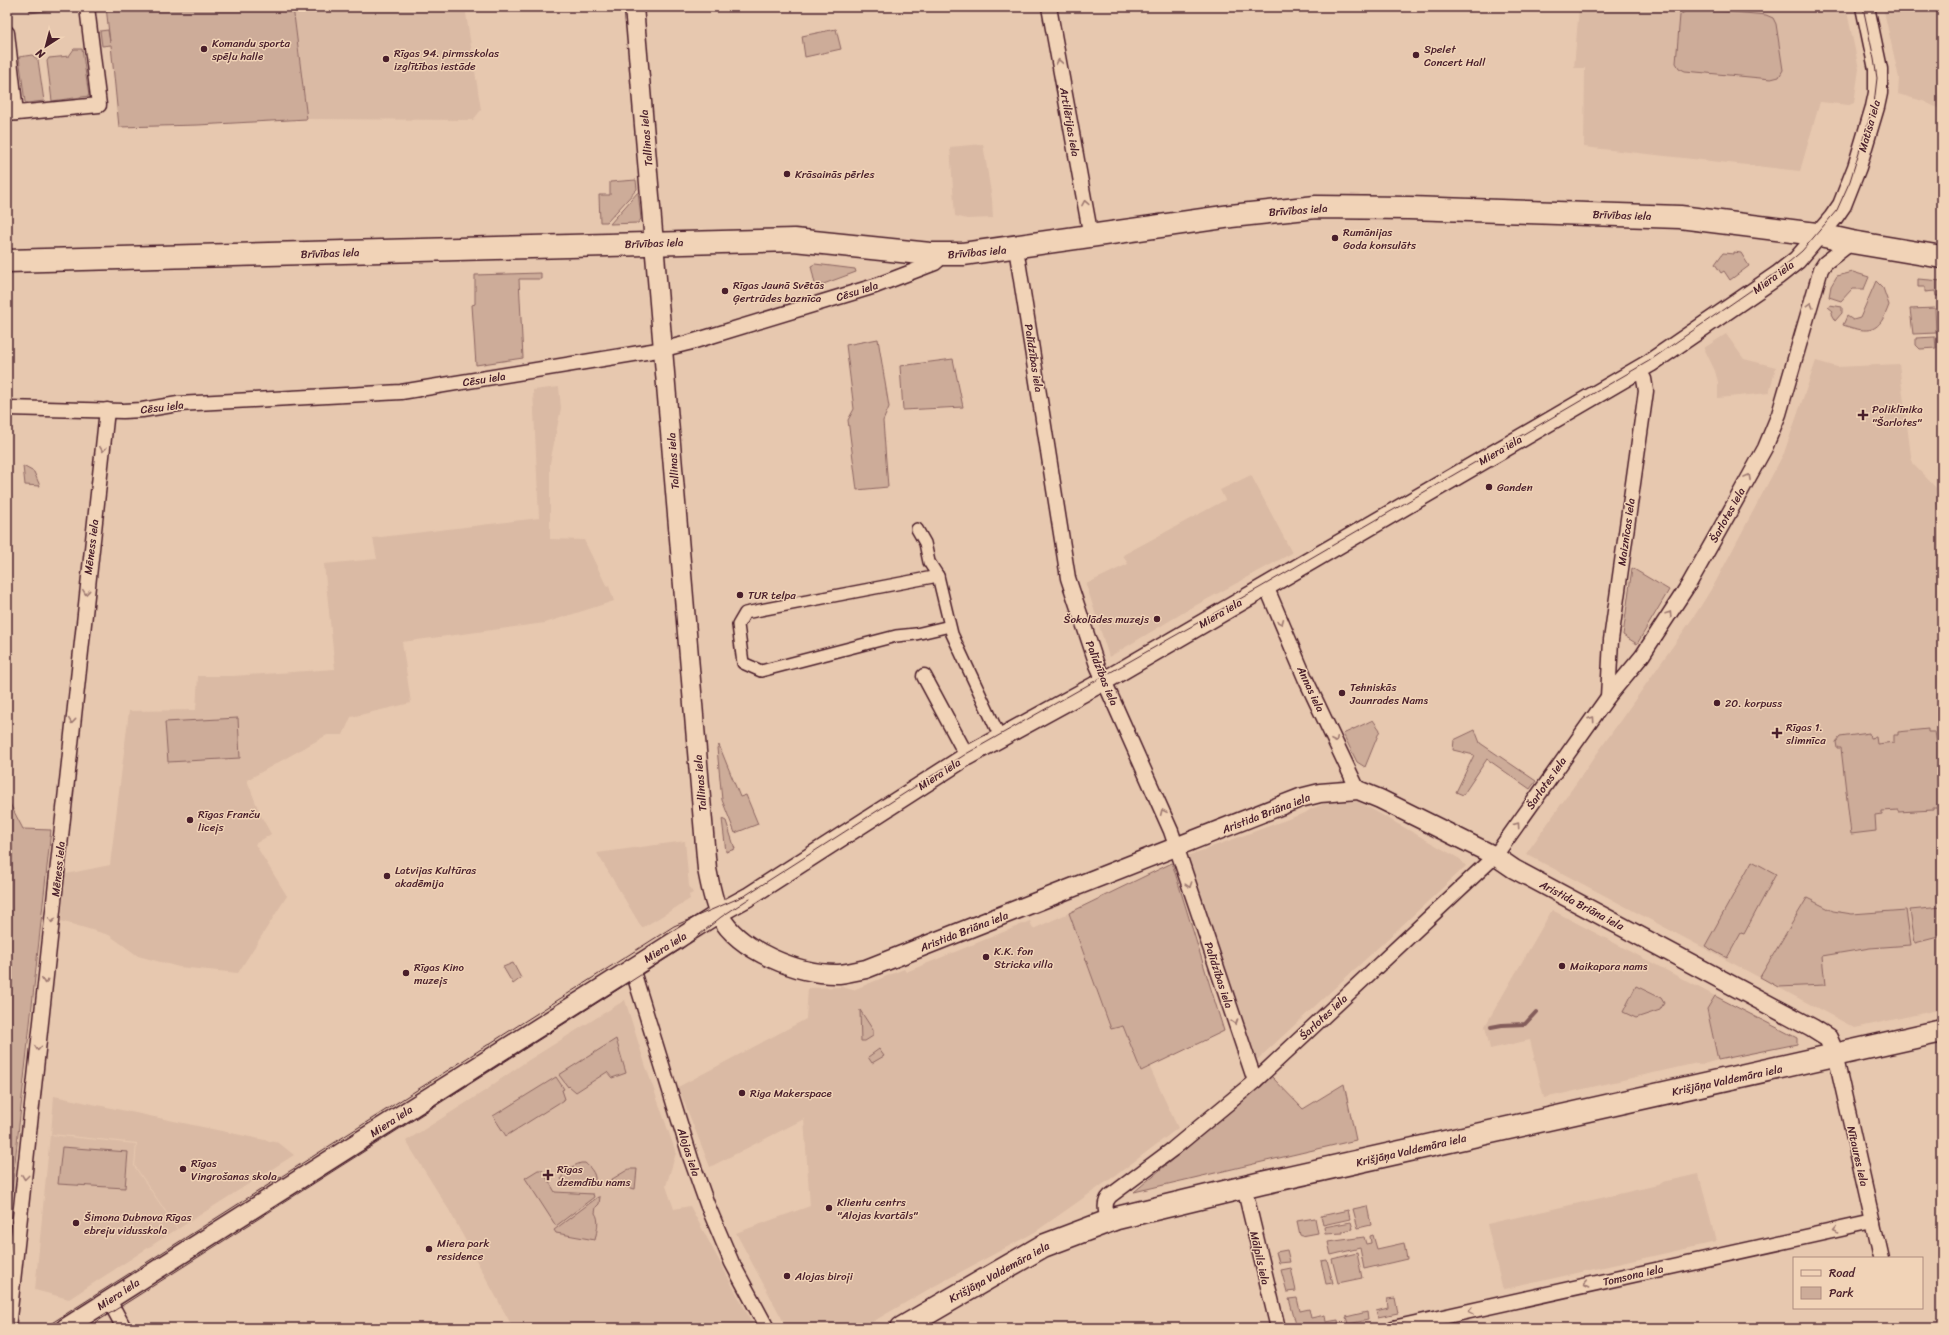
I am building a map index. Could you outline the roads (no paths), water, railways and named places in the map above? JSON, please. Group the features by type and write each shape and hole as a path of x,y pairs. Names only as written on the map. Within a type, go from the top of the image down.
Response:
{"main road":[{"name":"Brīvības iela","path":"7,261 794,240 944,255 1016,248 1231,216 1316,207 1409,208 1680,217 1819,235 1942,257"},
{"name":"Krišjāņa Valdemāra iela","path":"902,1328 1043,1246 1108,1221 1244,1187 1942,1031"}],"street":[{"path":"7,33 11,114 99,105 87,7"},
{"name":"Tallinas iela","path":"634,7 707,869 719,913"},
{"name":"Artilērijas iela","path":"1049,7 1091,237"},
{"name":"Matīsa iela","path":"1819,235 1842,205 1857,167 1875,106 1878,85 1878,69 1865,7"},
{"name":"Miera iela","path":"65,1328 719,913 748,897 967,756 1104,681 1638,370 1778,275 1800,256 1819,235"},
{"name":"Šarlotes iela","path":"1108,1221 1106,1200 1110,1196 1173,1148 1255,1081 1494,856 1608,697 1642,656 1689,584 1765,448 1786,392 1817,276 1825,263 1852,242"},
{"name":"Palīdzības iela","path":"1016,248 1068,578 1097,665 1171,830 1255,1081"},
{"name":"Cēsu iela","path":"7,408 142,410 178,404 401,392 688,344 875,286 935,263 944,255"},
{"name":"Maiznīcas iela","path":"1608,697 1611,640 1646,391 1644,380 1638,370"},
{"name":"Mēness iela","path":"8,1328 106,410"},
{"path":"917,529 925,543 929,562 938,576 952,634 1000,738"},
{"path":"938,576 745,612 738,625 744,663 761,671 896,636 916,634 950,626"},
{"name":"Annas iela","path":"1266,586 1305,678 1358,790"},
{"path":"924,676 967,756"},
{"name":"Aristida Briāna iela","path":"719,913 738,938 764,954 806,969 838,974 852,972 887,962 1300,798 1320,793 1358,790 1380,799 1494,856 1514,869 1812,1028 1828,1038 1835,1054"},
{"name":"Alojas iela","path":"632,968 694,1169 708,1209 732,1263 767,1328"},
{"name":"Nītaures iela","path":"1835,1054 1881,1257"},
{"name":"Mālpils iela","path":"1244,1187 1258,1254 1278,1328"},
{"name":"Tomsona iela","path":"1393,1328 1873,1222"},
{"path":"109,1300 124,1328"}],"waterway":[{"path":"1491,1027 1525,1024 1536,1012"}],"tram line":[{"path":"44,1328 674,926 746,895 966,754 1261,587 1649,361 1776,273 1802,251 1837,210 1850,181 1874,104 1877,78 1863,7"},
{"path":"87,1328 683,948 721,917 750,898"}],"place":[{"name":"Komandu sporta spēļu halle","path":"204,49"},
{"name":"Spelet Concert Hall","path":"1416,55"},
{"name":"Rīgas 94. pirmsskolas izglītības iestāde","path":"386,59"},
{"name":"Krāsainās pērles","path":"787,174"},
{"name":"Rumānijas Goda konsulāts","path":"1335,238"},
{"name":"Rīgas Jaunā Svētās Ģertrūdes baznīca","path":"725,291"},
{"name":"Poliklīnika \"Šarlotes\"","path":"1863,415"},
{"name":"Ganden","path":"1489,487"},
{"name":"TUR telpa","path":"740,595"},
{"name":"Šokolādes muzejs","path":"1157,619"},
{"name":"Tehniskās Jaunrades Nams","path":"1342,693"},
{"name":"20. korpuss","path":"1717,703"},
{"name":"Rīgas 1. slimnīca","path":"1777,733"},
{"name":"Rīgas Franču licejs","path":"190,820"},
{"name":"Latvijas Kultūras akadēmija","path":"387,876"},
{"name":"K.K. fon Stricka villa","path":"986,957"},
{"name":"Maikapara nams","path":"1562,966"},
{"name":"Rīgas Kino muzejs","path":"406,973"},
{"name":"Riga Makerspace","path":"742,1093"},
{"name":"Rīgas Vingrošanas skola","path":"183,1169"},
{"name":"Rīgas dzemdību nams","path":"548,1175"},
{"name":"Klientu centrs \"Alojas kvartāls\"","path":"829,1208"},
{"name":"Šimona Dubnova Rīgas ebreju vidusskola","path":"76,1223"},
{"name":"Miera park residence","path":"429,1249"},
{"name":"Alojas biroji","path":"787,1276"}]}
